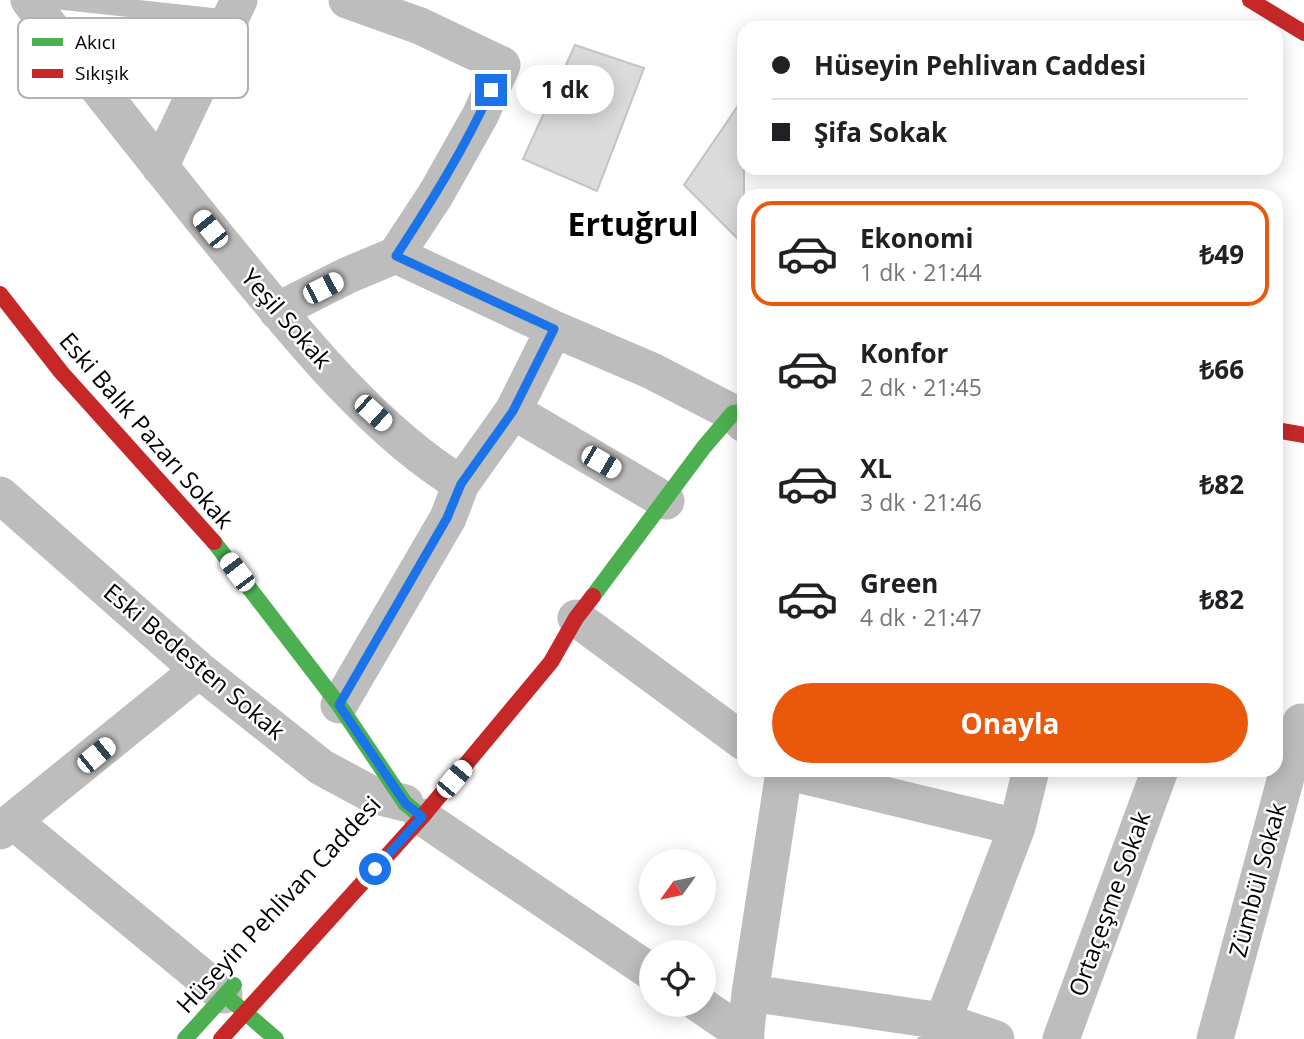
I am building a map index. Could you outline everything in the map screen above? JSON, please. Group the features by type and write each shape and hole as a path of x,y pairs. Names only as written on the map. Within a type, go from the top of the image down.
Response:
{"street":[{"path":"0,14 22,0"},
{"name":"Yeşil Sokak","path":"29,0 43,18"},
{"path":"277,311 346,276 396,256 436,194 481,114 502,65 420,26 347,0"},
{"path":"1250,0 1304,33"},
{"name":"Yeşil Sokak","path":"106,98 277,311 354,396 432,466 461,484"},
{"path":"160,167 193,98"},
{"path":"396,256 652,371 737,414"},
{"name":"Eski Balık Pazarı Sokak","path":"0,294 70,382 138,460 203,528 339,705 409,807"},
{"path":"339,705 447,518 461,484 513,411 554,329"},
{"path":"513,411 666,500"},
{"name":"Hüseyin Pehlivan Caddesi","path":"185,1039 238,994 409,807 551,663 576,618 704,447 737,419"},
{"path":"1283,431 1304,435"},
{"name":"Eski Bedesten Sokak","path":"0,495 199,670 321,767 373,795 409,807 639,964"},
{"path":"576,618 737,737"},
{"name":"Hüseyin Pehlivan Caddesi","path":"547,639 576,618"},
{"path":"199,670 7,827 238,994 276,1039"},
{"name":"Zümbül Sokak","path":"1283,764 1294,720"},
{"path":"746,1038 750,993 782,777"},
{"path":"808,777 1017,827"},
{"path":"939,1030 1017,827 1029,777"},
{"name":"Ortaçeşme Sokak","path":"1061,1039 1157,777"},
{"name":"Zümbül Sokak","path":"1214,1039 1280,777"},
{"path":"750,993 996,1039"},
{"name":"Hüseyin Pehlivan Caddesi","path":"221,1039 238,994"},
{"path":"716,1016 746,1038"}],"lane":[{"path":"55,0 235,9"}],"building":[{"path":"575,45 644,68 597,191 523,159"},
{"path":"737,107 737,175 744,175 744,189 737,189 737,238 684,185"}],"traffic: fast":[{"path":"593,596 704,447 733,413 737,412"},
{"path":"214,542 339,705 405,803 422,817"},
{"path":"185,1039 234,985"},
{"path":"226,996 276,1039"}],"traffic: jam":[{"path":"1250,0 1304,33"},
{"path":"0,294 61,372 214,542"},
{"path":"1283,431 1304,435"},
{"path":"221,1039 422,817 551,662 576,618 593,596"}],"district":[{"name":"Ertuğrul","path":"633,225"}],"route":[{"path":"375,869 422,817 405,803 339,705 447,518 461,484 513,411 554,329 396,256 436,194 481,114 491,90"}]}
